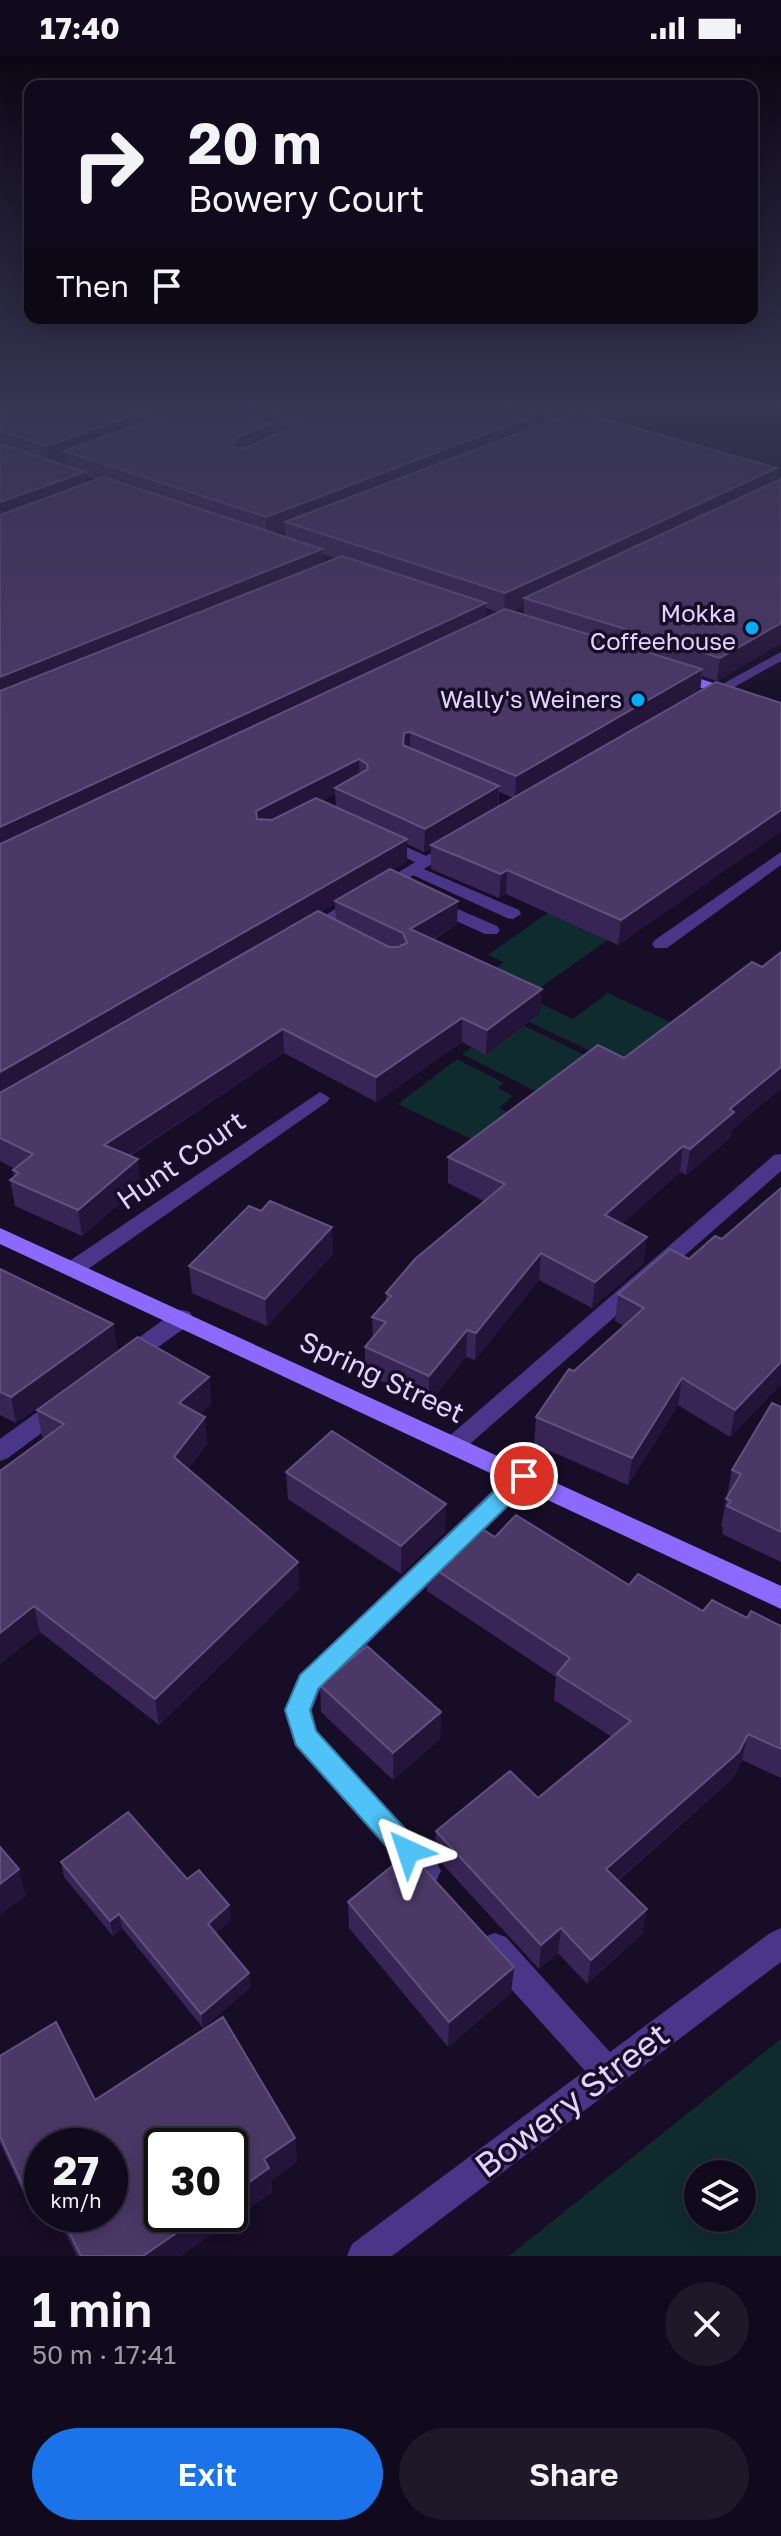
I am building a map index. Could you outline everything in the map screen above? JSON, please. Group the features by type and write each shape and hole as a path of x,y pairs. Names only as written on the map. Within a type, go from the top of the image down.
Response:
{"main road":[{"path":"661,670 781,709"},
{"name":"Spring Street","path":"0,1235 781,1598"}],"street":[{"path":"693,705 781,656"},
{"path":"371,836 513,914"},
{"path":"291,940 326,928 404,890 419,865 465,838"},
{"path":"661,944 781,857"},
{"path":"404,890 491,930"},
{"name":"Hunt Court","path":"73,1269 320,1098"},
{"path":"455,1444 781,1160"},
{"path":"109,1371 182,1318"},
{"path":"0,1452 73,1398"},
{"path":"444,1891 305,1737 298,1710 309,1683 524,1476"},
{"path":"475,1926 608,2073"},
{"name":"Bowery Street","path":"364,2256 781,1943"}],"green space":[{"path":"556,907 616,934 537,990 494,970 504,962 488,955"},
{"path":"608,993 685,1029 632,1071 515,1015 535,1001 573,1019"},
{"path":"510,1019 595,1060 547,1097 462,1054"},
{"path":"457,1059 504,1083 498,1088 513,1096 499,1108 512,1115 502,1154 398,1104"},
{"path":"781,2039 781,2256 509,2256"}],"building":[{"path":"12,511 205,511 322,549 0,677 0,515"},
{"path":"247,511 283,511 266,517"},
{"path":"315,511 684,511 505,593 285,522"},
{"path":"713,511 781,511 781,623 720,658 524,598"},
{"path":"342,556 486,603 0,827 0,691"},
{"path":"505,609 702,669 516,776 410,732 404,733 403,745 499,786 425,829 335,788 368,769 367,764 359,759 256,811 257,819 272,820 316,798 407,839 0,1072 0,844"},
{"path":"716,682 781,703 781,810 621,920 507,870 501,874 431,845"},
{"path":"390,869 458,901 410,929 542,989 487,1030 462,1018 376,1077 283,1029 104,1145 138,1159 78,1210 10,1180 19,1173 13,1170 33,1154 0,1138 0,1093 318,911 389,947 407,943 403,933 335,901"},
{"path":"781,952 781,1067 730,1109 734,1112 690,1149 683,1146 605,1215 647,1237 595,1282 541,1253 476,1333 467,1330 429,1376 365,1347 386,1322 372,1317 391,1296 386,1293 415,1259 505,1184 448,1157 598,1045 624,1058 752,962 762,967"},
{"path":"781,1188 781,1362 735,1410 682,1378 632,1458 536,1417 569,1369 574,1371 644,1308 618,1294 670,1249 689,1259 715,1236 722,1239"},
{"path":"270,1201 332,1227 265,1299 189,1266 249,1206 261,1211"},
{"path":"0,1269 113,1324 11,1397 0,1392"},
{"path":"138,1337 209,1377 179,1403 205,1417 174,1457 298,1562 155,1699 34,1606 0,1633 0,1471 64,1424 37,1410"},
{"path":"772,1403 781,1407 781,1532 727,1506 731,1501 726,1499 741,1474 732,1470"},
{"path":"332,1431 446,1504 401,1546 286,1472"},
{"path":"516,1515 629,1585 638,1574 703,1611 712,1600 747,1618 751,1611 781,1626 781,1749 748,1734 739,1752 606,1869 647,1909 591,1960 561,1928 541,1945 436,1831 510,1771 538,1798 631,1721 557,1674 570,1658 427,1564 471,1522 495,1537"},
{"path":"367,1646 441,1712 393,1753 320,1685"},
{"path":"128,1812 187,1879 199,1870 229,1905 208,1924 249,1973 201,2014 119,1914 110,1921 61,1862"},
{"path":"0,1847 19,1869 0,1884"},
{"path":"409,1852 514,1967 449,2022 348,1902"},
{"path":"223,2017 295,2138 264,2159 269,2168 248,2183 248,2128 144,2128 144,2232 178,2232 143,2256 81,2256 69,2232 128,2232 128,2128 24,2128 24,2189 0,2136 0,2056 56,2022 95,2100"}],"place":[{"name":"Mokka Coffeehouse","path":"752,628"},
{"name":"Wally's Weiners","path":"638,700"}],"route":[{"path":"408,1851 305,1737 298,1710 309,1683 524,1476"}]}
